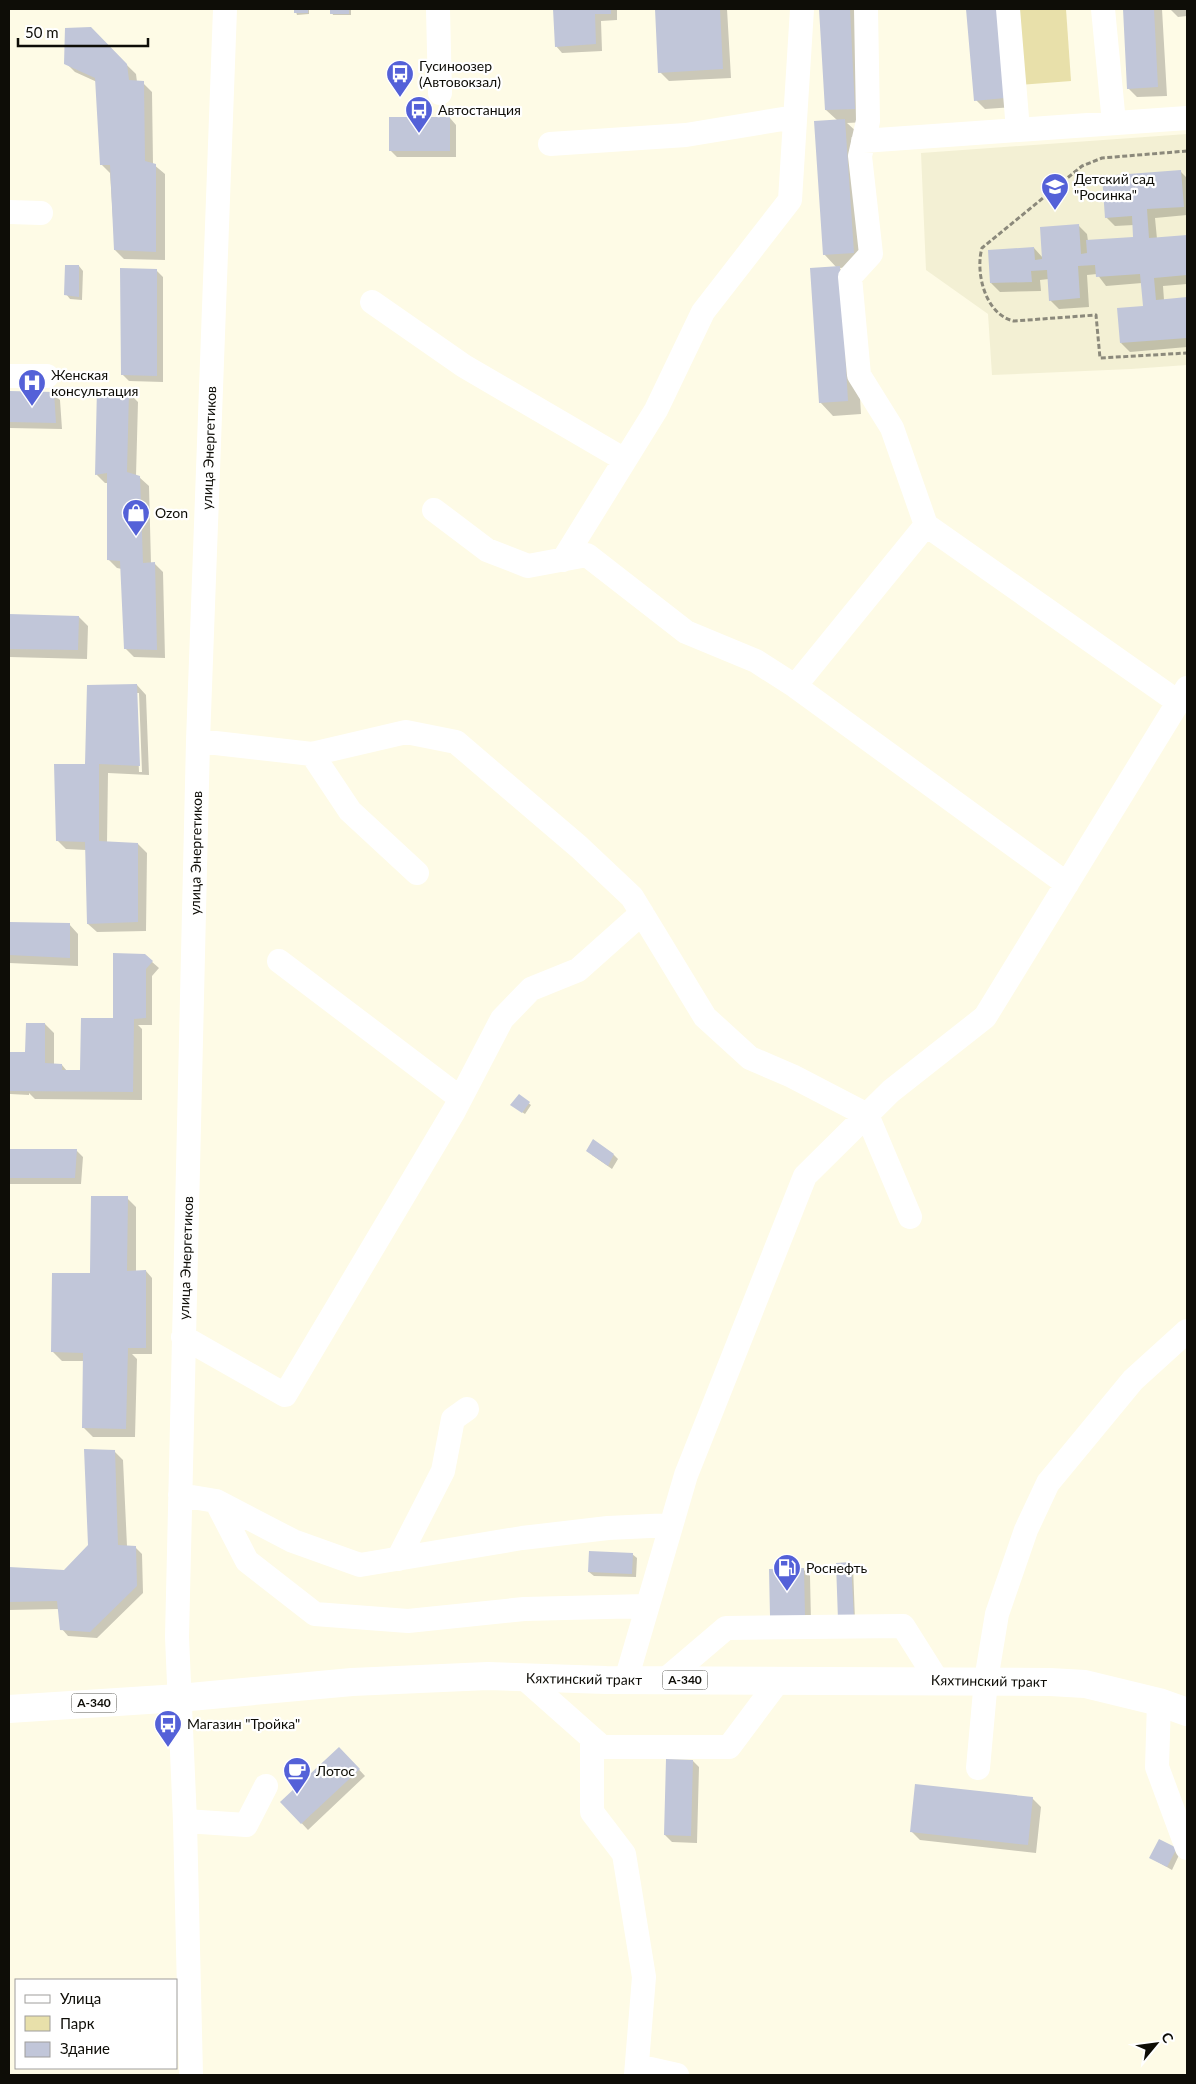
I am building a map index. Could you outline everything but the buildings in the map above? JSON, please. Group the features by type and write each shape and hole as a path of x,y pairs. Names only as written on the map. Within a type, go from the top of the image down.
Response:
{"highway":[{"name":"Кяхтинский тракт","path":"9,1708 179,1698 352,1682 488,1676 626,1680 986,1680 1085,1684 1159,1702 1187,1712"}],"street":[{"name":"улица Энергетиков","path":"191,2075 185,1822 177,1637 198,741 225,9"},
{"path":"438,9 440,93"},
{"path":"563,560 656,410 703,312 790,200 802,9"},
{"path":"626,1680 686,1475 805,1176 891,1091 985,1018 1183,695 926,525 892,428 859,375 850,277 871,254 860,156 868,121 866,9"},
{"path":"1008,9 1018,130"},
{"path":"1104,9 1114,123"},
{"path":"550,144 686,135 795,117"},
{"path":"863,142 1187,118"},
{"path":"9,212 41,213"},
{"path":"372,302 464,366 625,460"},
{"path":"9,376 47,376"},
{"path":"434,510 487,550 528,566 587,555 686,632 756,661 795,686 1067,884"},
{"path":"795,686 926,525"},
{"path":"198,741 312,754 406,732 456,742 632,897 705,1017 750,1058 792,1076 867,1115 910,1217"},
{"path":"312,754 350,811 418,873"},
{"path":"184,1337 285,1395 460,1098 502,1019 531,990 578,970 642,914"},
{"path":"279,961 460,1098"},
{"path":"978,1768 986,1680 997,1614 1026,1530 1048,1483 1133,1380 1187,1331"},
{"path":"398,1559 444,1471 453,1419 467,1409"},
{"path":"180,1494 216,1501 294,1541 360,1565 541,1536 608,1528 671,1525"},
{"path":"216,1501 247,1562 315,1614 408,1621 524,1609 647,1606"},
{"path":"665,1680 726,1628 903,1626 937,1680"},
{"path":"523,1678 602,1747 729,1747 779,1680"},
{"path":"1159,1702 1157,1767 1187,1848"},
{"path":"592,1738 592,1812 624,1854 644,1977 637,2071 676,2075"},
{"path":"185,1822 246,1825 266,1786"}],"path":[{"path":"1187,151 1102,158 1082,166 982,248 979,262 986,295 998,312 1007,320 1096,315 1100,358 1187,353"}],"shaded area":[{"name":"Детский сад \"Росинка\"","path":"1187,134 1187,365 992,375 988,314 926,270 921,153"}],"green space":[{"path":"1014,9 1066,9 1071,81 1019,85"}],"place":[{"name":"Гусиноозер (Автовокзал)","path":"400,98"},
{"name":"Автостанция","path":"419,134"},
{"name":"Детский сад \"Росинка\"","path":"1055,211"},
{"name":"Женская консультация","path":"32,407"},
{"name":"Ozon","path":"136,537"},
{"name":"Роснефть","path":"787,1592"},
{"name":"Магазин \"Тройка\"","path":"168,1748"},
{"name":"Лотос","path":"297,1795"}]}
